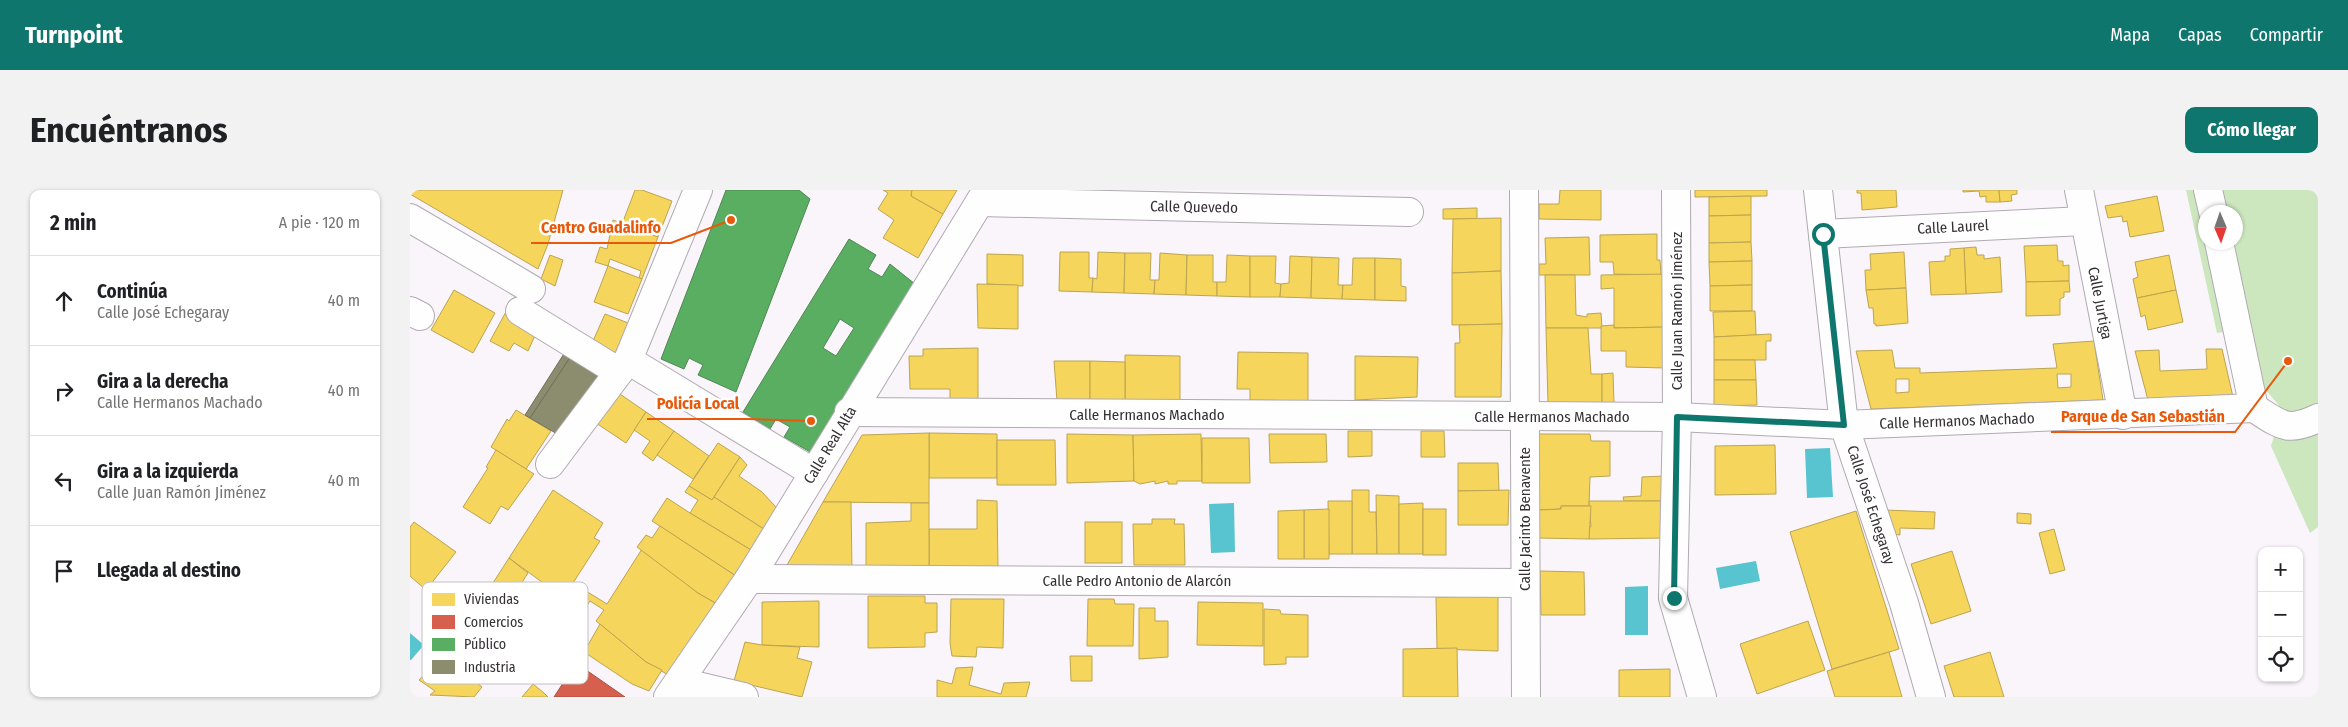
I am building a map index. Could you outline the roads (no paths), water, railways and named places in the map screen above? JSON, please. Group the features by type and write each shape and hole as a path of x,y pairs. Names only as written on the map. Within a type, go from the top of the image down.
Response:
{"street":[{"path":"550,464 623,366 698,190"},
{"name":"Calle Jacinto Benavente","path":"1524,190 1526,697"},
{"name":"Calle Juan Ramón Jiménez","path":"1676,190 1677,417 1674,598 1702,697"},
{"name":"Calle José Echegaray","path":"1818,190 1844,425 1904,603 1931,697"},
{"name":"Calle Jurtiga","path":"2078,190 2123,415"},
{"path":"2208,190 2211,205"},
{"name":"Calle Quevedo","path":"984,196 1408,212"},
{"name":"Calle Real Alta","path":"674,690 749,579 849,412 984,196"},
{"path":"410,218 623,366 814,473"},
{"name":"Calle Laurel","path":"1823,234 2084,221"},
{"path":"2221,250 2254,408 2279,424 2300,427 2318,418"},
{"name":"Calle Hermanos Machado","path":"849,412 1525,418 1677,417 1844,425 2123,415 2254,408"},
{"name":"Calle Pedro Antonio de Alarcón","path":"749,579 1525,583"},
{"path":"674,690 744,697"}],"water":[{"path":"1830,448 1833,497 1807,498 1805,449"},
{"path":"1234,503 1235,552 1211,553 1209,504"},
{"path":"1756,561 1760,581 1720,589 1716,568"},
{"path":"1648,586 1648,635 1625,635 1625,587"},
{"path":"410,633 422,643 422,647 410,660"}],"place":[{"name":"Centro Guadalinfo","path":"731,220"},
{"name":"Parque de San Sebastián","path":"2288,361"},
{"name":"Policía Local","path":"811,421"}]}
